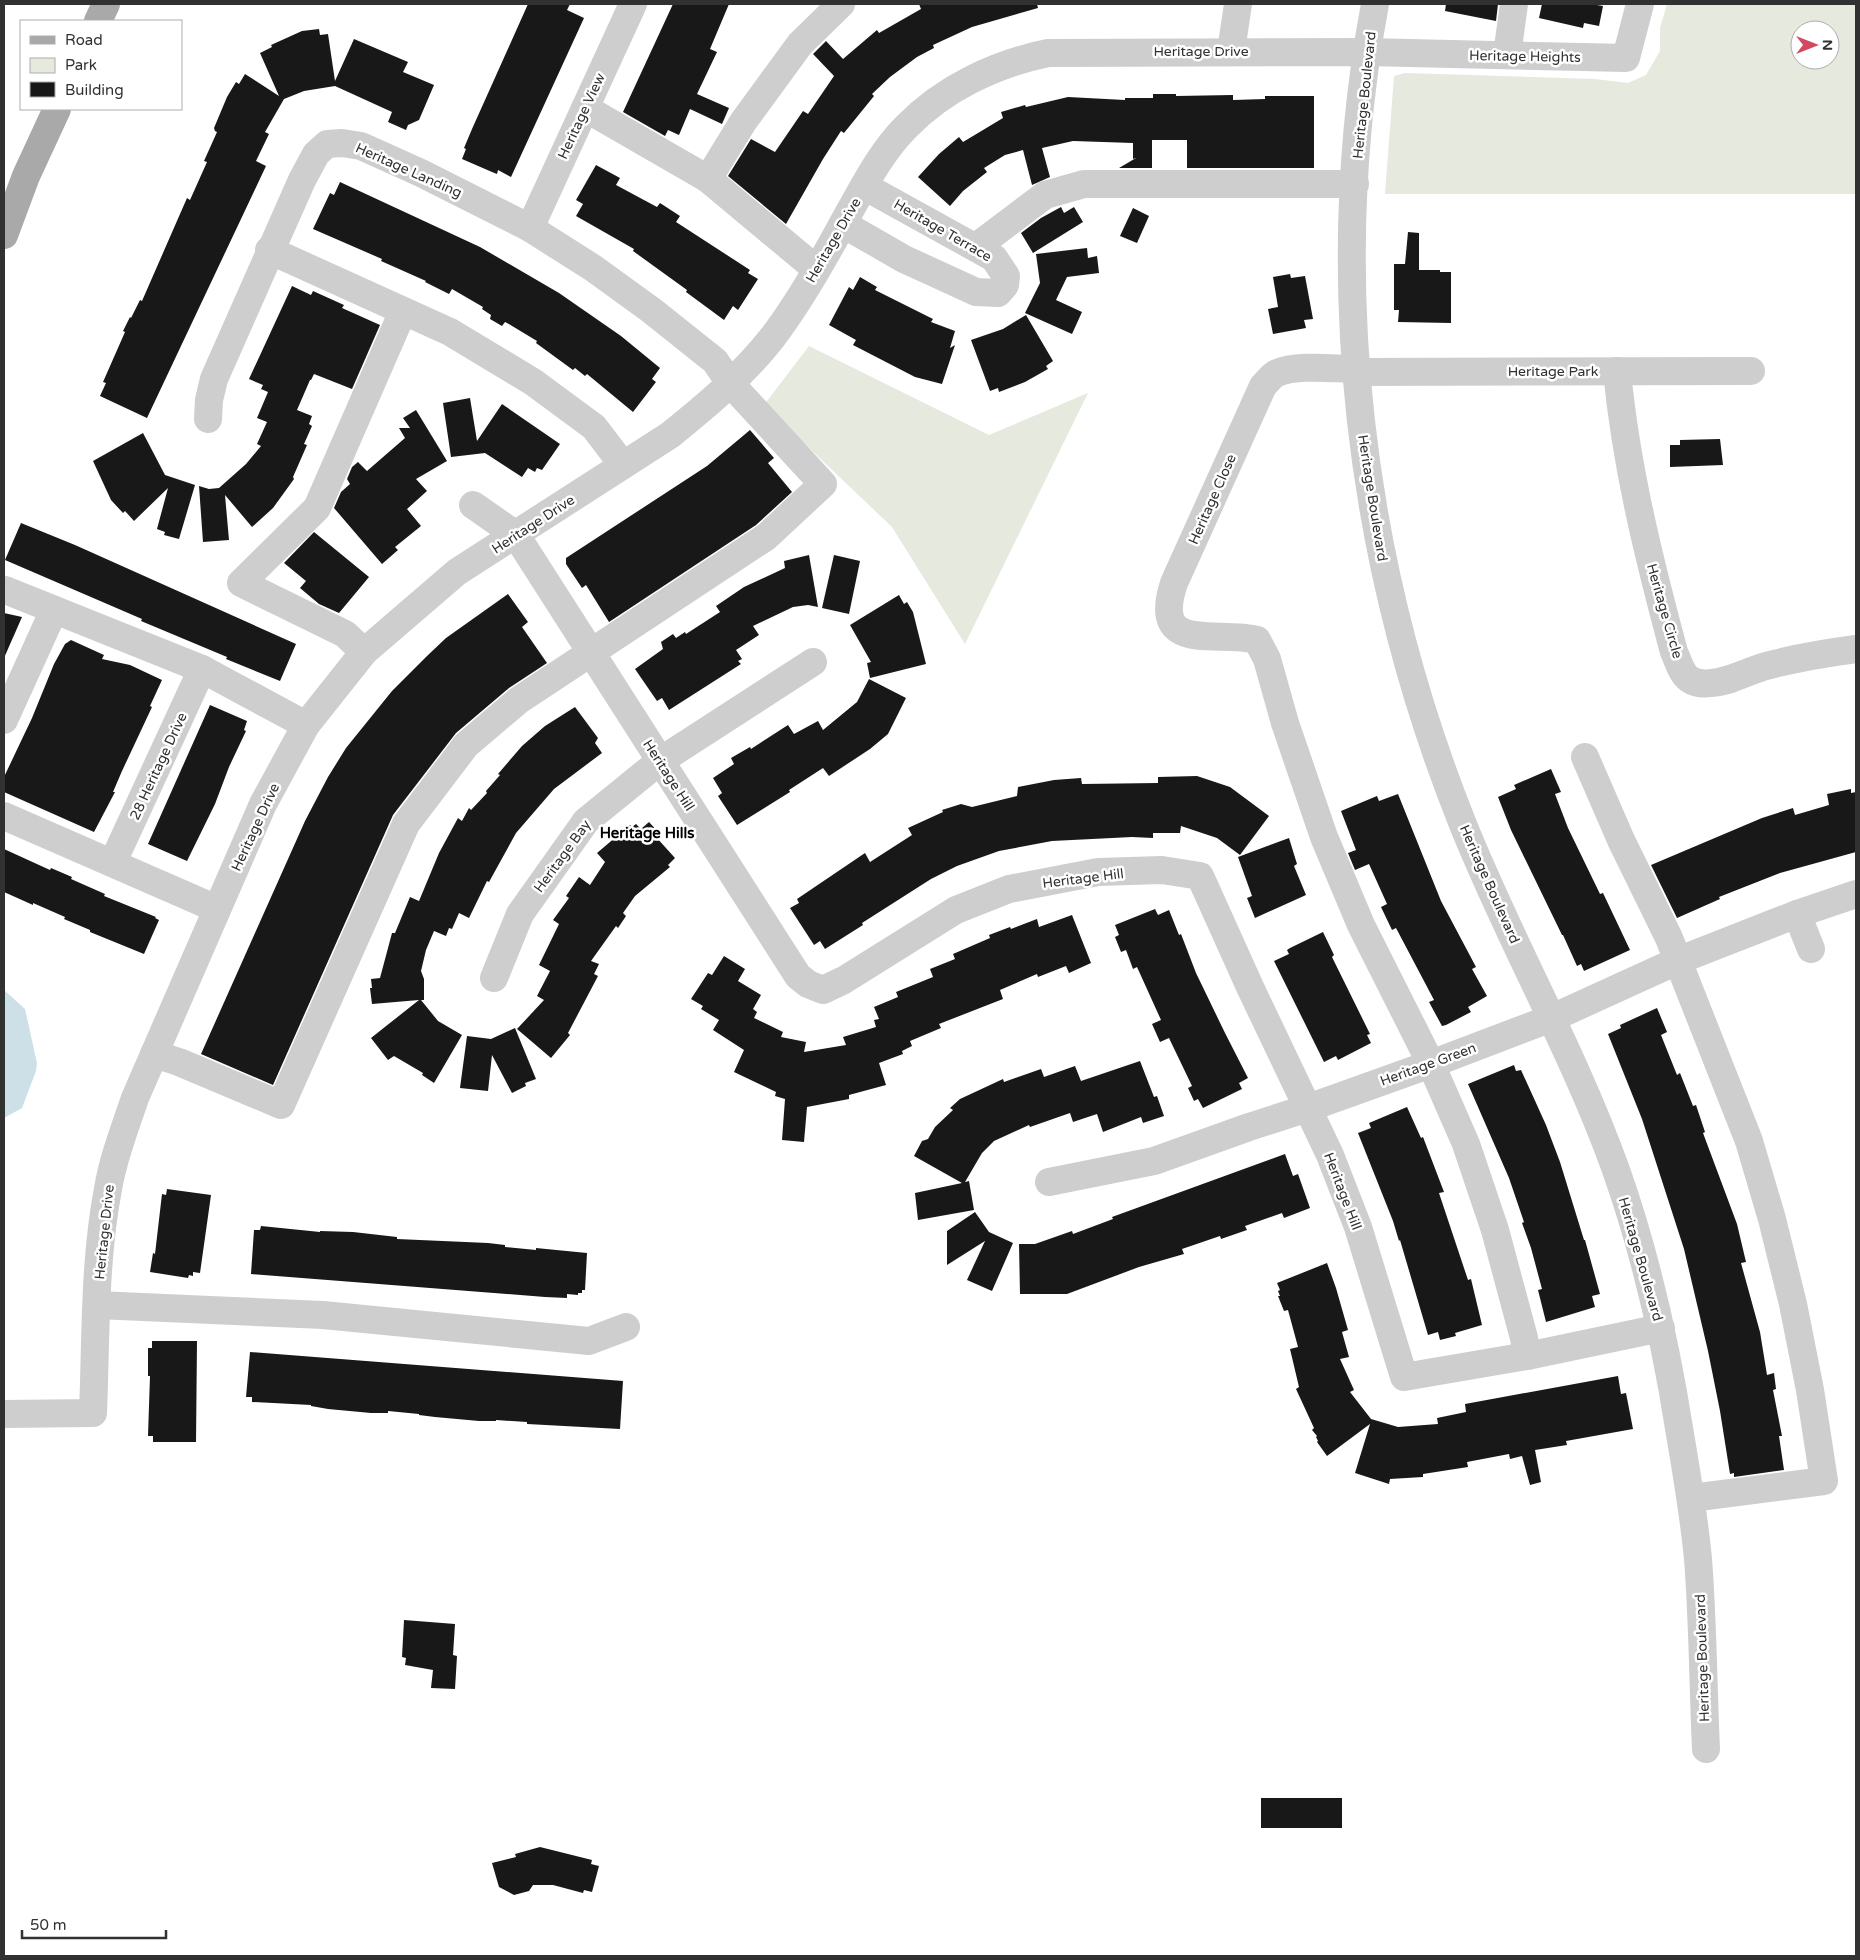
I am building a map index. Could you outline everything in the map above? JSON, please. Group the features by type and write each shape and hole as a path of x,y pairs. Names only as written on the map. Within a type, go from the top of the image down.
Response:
{"main road":[{"path":"98,20 106,4"},
{"path":"4,235 26,176 57,110"},
{"path":"4,210 26,176"}],"street":[{"name":"Heritage View","path":"530,228 633,4"},
{"path":"708,179 743,122 800,44 841,4"},
{"path":"1232,51 1238,4"},
{"name":"Heritage Boulevard","path":"1375,4 1360,110 1352,264 1356,370 1369,488 1379,547 1394,616 1416,694 1462,823 1497,903 1585,1091 1616,1171 1640,1248 1661,1328 1691,1498 1698,1562 1706,1749"},
{"path":"1507,55 1514,4"},
{"name":"Heritage Heights","path":"1367,52 1626,58 1640,4"},
{"name":"Heritage Drive","path":"4,1414 93,1413 101,1230 108,1188 118,1148 135,1098 263,804 306,725 364,652 457,572 670,435 700,411 730,383 772,338 794,306 864,186 905,128 935,102 977,75 1022,59 1048,53 1367,52"},
{"path":"585,108 708,179 816,269"},
{"name":"Heritage Landing","path":"208,419 209,400 214,379 310,163 316,154 327,144 342,143 361,146 421,173 530,228 593,268 681,332 715,361 730,383 824,484 766,537 590,654"},
{"path":"976,248 1045,195 1084,184 1355,184"},
{"name":"Heritage Terrace","path":"843,224 904,259 976,292 998,293 1005,285 1006,276 994,258 864,186"},
{"path":"270,250 450,332 532,382 594,427 623,465"},
{"path":"364,652 344,634 241,583 317,508 403,310"},
{"name":"Heritage Close","path":"1356,370 1301,368 1287,370 1277,373 1263,386 1174,583 1169,597 1169,607 1172,621 1177,628 1193,635 1247,637 1257,640 1267,659 1285,723 1324,837 1361,925 1431,1064"},
{"name":"Heritage Park","path":"1356,370 1750,371"},
{"name":"Heritage Circle","path":"1617,371 1623,424 1637,504 1674,652 1688,678 1699,683 1711,683 1766,666 1830,652 1856,649"},
{"name":"Heritage Hill","path":"473,505 516,535 590,654 798,976 808,984 823,990 844,980 956,910 1009,889 1098,872 1162,870 1200,876 1250,987 1308,1108 1358,1227 1404,1377 1527,1356 1661,1328"},
{"path":"5,590 202,669 306,725"},
{"path":"4,720 54,610"},
{"path":"154,1054 179,1062 281,1105 406,824 466,745 519,700 590,654"},
{"name":"Heritage Bay","path":"494,978 520,914 586,821 660,761 813,662"},
{"name":"28 Heritage Drive","path":"113,862 202,669"},
{"path":"1585,757 1621,840 1669,938 1749,1141 1772,1219 1793,1304 1824,1481 1691,1498"},
{"path":"4,816 217,909"},
{"name":"Heritage Green","path":"1049,1182 1154,1162 1249,1127 1308,1108 1552,1018 1677,961 1797,914 1856,894"},
{"path":"1797,914 1810,949"},
{"path":"1431,1064 1466,1144 1495,1230 1524,1338 1527,1356"},
{"path":"97,1305 323,1315 589,1341 626,1327"}],"green space":[{"path":"1667,4 1856,4 1856,194 1385,194 1394,76 1405,73 1595,79 1628,83 1646,75 1660,51 1660,28"},
{"path":"809,346 989,435 1088,393 965,644 892,527 764,405"}],"shaded area":[{"path":"4,990 25,1009 37,1063 36,1071 22,1108 4,1118"}],"building":[{"path":"528,4 570,4 567,10 584,18 511,177 498,170 497,174 462,159 466,149 464,148 472,129"},
{"path":"673,4 729,4 710,49 717,52 697,94 729,108 722,124 690,109 679,135 668,130 665,136 623,112"},
{"path":"919,4 1037,4 1038,8 972,27 933,45 934,48 917,57 890,77 872,94 874,96 844,133 841,131 786,224 728,176 751,139 775,152 803,111 808,114 834,76 813,54 826,41 843,59 877,30 879,33 921,9"},
{"path":"1446,4 1498,4 1496,21 1445,11"},
{"path":"1542,4 1591,4 1603,6 1599,26 1584,23 1583,28 1539,18"},
{"path":"319,29 320,35 328,34 335,81 354,39 408,62 403,72 434,85 419,120 408,125 406,130 388,122 392,112 335,86 304,91 284,99 265,132 269,134 256,161 266,166 147,418 100,396 106,383 103,382 125,332 123,331 140,300 142,301 187,198 190,200 207,162 204,161 217,132 214,128 227,97 236,82 239,84 245,74 279,96 260,53 272,47 271,45 302,31"},
{"path":"1153,94 1176,94 1176,96 1233,95 1233,100 1265,99 1265,96 1314,96 1314,168 1187,168 1187,140 1152,140 1152,168 1119,168 1136,158 1133,159 1133,143 1073,141 1042,148 1050,177 1032,185 1023,150 1005,155 984,168 987,172 963,191 950,206 918,177 939,154 959,137 963,142 1003,118 1001,112 1025,105 1026,107 1068,97 1125,100 1125,98 1153,98"},
{"path":"596,165 620,178 616,185 657,207 660,203 680,216 676,222 750,270 748,273 758,279 738,310 733,306 724,320 686,292 687,290 633,251 634,249 576,216 583,204 576,200"},
{"path":"340,182 480,247 559,293 621,336 660,368 652,379 656,382 633,412 587,374 585,376 575,368 573,370 536,343 537,341 507,323 505,322 502,326 490,319 491,315 482,309 483,307 452,289 449,294 426,281 381,261 382,259 313,229 330,193 334,195"},
{"path":"1061,207 1064,213 1074,207 1083,222 1033,253 1021,233 1041,218"},
{"path":"1133,208 1149,216 1137,243 1120,236"},
{"path":"1408,232 1419,233 1419,270 1451,272 1451,323 1398,322 1399,310 1394,310 1394,264 1405,264"},
{"path":"1087,248 1088,258 1097,256 1099,273 1067,277 1056,300 1082,312 1072,334 1025,313 1040,283 1036,254"},
{"path":"1290,274 1291,278 1305,276 1313,319 1304,320 1306,328 1273,334 1268,309 1278,307 1273,277"},
{"path":"860,277 877,287 875,290 933,319 931,322 955,331 950,348 955,345 942,384 915,377 853,345 856,340 829,325 849,287 853,290"},
{"path":"292,286 311,295 313,291 344,305 342,308 380,325 352,389 314,374 310,380 297,410 312,416 309,424 312,426 304,444 307,445 293,477 294,479 273,508 252,527 225,495 229,540 203,542 199,486 209,489 219,488 246,464 261,446 257,444 267,422 257,418 268,392 261,389 263,385 249,379"},
{"path":"1026,315 1053,361 1046,366 1048,369 1025,382 999,392 998,388 990,391 971,340 1003,329"},
{"path":"470,398 477,441 502,404 560,444 542,470 537,468 535,472 528,468 522,477 485,453 451,457 443,403"},
{"path":"416,410 447,461 416,479 427,491 407,509 421,526 395,547 398,550 382,564 334,508 341,492 350,484 347,479 352,467 358,462 367,471 405,438 399,428 410,428 403,418"},
{"path":"750,430 774,458 768,463 792,492 756,525 609,622 586,585 582,588 566,564 566,558 707,466"},
{"path":"143,433 165,475 195,485 179,539 164,535 165,532 157,529 168,488 134,521 125,511 123,513 111,500 93,461"},
{"path":"1720,439 1723,465 1670,467 1670,445 1680,445 1680,440"},
{"path":"21,523 75,545 296,644 280,681 226,659 227,657 5,560"},
{"path":"314,532 369,577 339,613 319,604 300,588 306,581 284,563"},
{"path":"809,555 818,607 808,605 793,607 753,626 759,635 736,650 742,659 738,661 741,664 669,710 662,698 657,701 635,669 663,649 661,642 673,634 676,638 685,632 686,634 720,612 716,606 744,587 785,568 784,561"},
{"path":"834,555 860,561 849,614 822,608"},
{"path":"508,594 528,622 522,627 547,663 509,688 456,733 393,815 273,1085 201,1054 305,821 346,748 392,691 427,656 446,638"},
{"path":"899,595 904,604 907,602 913,612 926,664 870,678 867,663 871,662 850,625"},
{"path":"4,613 22,617 4,658"},
{"path":"71,640 104,655 102,659 130,665 162,680 150,706 152,707 113,792 115,792 94,832 4,792 4,777 32,718 54,664 65,644"},
{"path":"869,679 906,698 888,734 870,749 829,776 823,768 789,790 790,792 737,825 718,796 722,793 713,778 734,764 731,758 750,747 751,749 788,725 794,734 818,721 823,730 857,702"},
{"path":"210,705 247,721 244,730 246,731 229,767 215,804 187,861 148,844"},
{"path":"575,707 598,738 595,743 602,753 554,789 516,833 489,882 487,881 469,918 459,913 452,929 449,928 446,936 434,931 426,950 421,971 424,979 424,1000 421,1000 438,1021 462,1035 434,1083 422,1075 423,1073 394,1056 388,1060 371,1038 419,1000 372,1004 371,979 380,978 392,933 395,933 410,897 419,901 439,853 458,818 462,821 469,808 471,810 487,793 486,791 500,775 498,774 522,746 545,726"},
{"path":"1551,769 1561,792 1555,794 1568,828 1600,894 1603,893 1630,950 1584,971 1581,964 1577,966 1511,830 1498,797 1516,789 1514,785"},
{"path":"1197,776 1230,787 1269,816 1240,855 1217,838 1181,826 1180,833 1153,833 1153,838 1132,837 1052,841 999,851 957,866 931,879 825,949 820,941 814,945 790,908 799,903 797,899 865,853 870,862 912,835 908,828 943,812 942,810 961,804 972,807 1017,796 1018,787 1054,780 1081,778 1082,784 1158,783 1158,777"},
{"path":"1851,789 1851,793 1856,792 1856,852 1780,873 1719,897 1720,899 1677,918 1651,865 1762,818 1793,808 1795,815 1829,805 1827,794"},
{"path":"1398,794 1441,901 1476,967 1472,969 1487,996 1468,1007 1471,1012 1442,1026 1429,1002 1434,1000 1396,928 1392,930 1381,907 1387,904 1369,864 1355,870 1348,853 1356,850 1341,811 1377,796 1379,801"},
{"path":"649,822 660,834 656,837 675,858 668,865 670,867 635,896 623,913 626,916 618,928 616,926 591,961 599,964 594,974 598,976 568,1033 570,1035 551,1058 517,1029 544,1000 537,996 550,971 539,965 559,924 553,920 569,898 566,896 579,877 590,885 605,862 597,853 630,825 632,827 636,824 641,829"},
{"path":"1289,838 1297,864 1294,866 1306,895 1255,918 1247,898 1252,896 1238,857"},
{"path":"4,849 50,870 51,868 72,877 71,879 105,894 104,896 156,917 159,920 144,954 90,932 90,930 64,919 65,917 4,892"},
{"path":"1155,909 1158,915 1169,910 1179,935 1181,934 1196,973 1248,1078 1239,1083 1242,1089 1203,1108 1198,1099 1194,1101 1188,1088 1192,1086 1169,1038 1160,1042 1152,1024 1161,1020 1137,967 1133,969 1126,950 1121,952 1115,937 1119,935 1115,925"},
{"path":"1072,915 1091,963 1069,973 1066,966 1038,977 1037,974 1000,990 1003,999 939,1024 941,1028 910,1041 912,1046 902,1051 903,1054 879,1063 886,1085 849,1095 849,1099 807,1107 804,1142 782,1140 785,1099 775,1096 776,1092 734,1072 744,1050 713,1030 719,1020 701,1009 703,1006 691,999 708,973 712,975 724,956 745,969 738,981 761,995 753,1009 757,1012 754,1018 783,1032 781,1037 806,1042 804,1052 846,1045 843,1037 876,1027 874,1020 879,1019 874,1007 898,997 896,992 933,977 930,969 955,959 953,954 990,938 989,935 1010,927 1011,929 1037,919 1039,927"},
{"path":"1323,932 1334,955 1332,957 1370,1034 1367,1035 1371,1043 1338,1060 1336,1056 1324,1062 1274,961 1289,954 1287,950 1290,948"},
{"path":"1657,1008 1667,1032 1661,1035 1677,1075 1680,1073 1693,1106 1696,1105 1705,1132 1703,1133 1737,1224 1746,1262 1741,1263 1760,1332 1767,1375 1774,1373 1776,1389 1773,1390 1782,1436 1779,1436 1784,1470 1734,1477 1734,1473 1730,1474 1708,1351 1684,1249 1642,1119 1608,1034 1621,1028 1620,1025"},
{"path":"515,1028 536,1079 525,1083 526,1086 512,1093 492,1055 488,1091 460,1088 467,1036 491,1039"},
{"path":"1140,1061 1154,1097 1157,1096 1164,1116 1143,1123 1141,1117 1103,1132 1097,1114 1073,1122 1070,1113 1030,1127 1029,1125 994,1141 982,1153 965,1182 969,1181 974,1210 918,1220 915,1193 962,1183 914,1156 922,1141 928,1139 935,1127 953,1110 950,1108 960,1099 1003,1079 1004,1082 1041,1069 1044,1077 1075,1066 1081,1081"},
{"path":"1514,1065 1516,1071 1521,1070 1546,1125 1560,1162 1600,1294 1592,1296 1595,1307 1546,1322 1538,1290 1542,1289 1522,1223 1524,1222 1509,1178 1468,1084"},
{"path":"1407,1107 1421,1138 1423,1137 1444,1192 1439,1193 1468,1280 1471,1279 1482,1325 1455,1333 1456,1336 1440,1340 1438,1332 1428,1335 1400,1240 1358,1133 1371,1128 1369,1123"},
{"path":"1285,1154 1293,1176 1298,1174 1310,1208 1284,1218 1282,1213 1245,1226 1247,1230 1221,1239 1220,1236 1182,1249 1184,1254 1139,1267 1067,1294 1020,1294 1019,1244 1035,1244 1072,1231 1073,1234 1113,1219 1112,1217"},
{"path":"167,1189 211,1195 200,1273 193,1272 193,1276 189,1275 188,1278 150,1272 153,1253 155,1254 162,1194 166,1195"},
{"path":"975,1212 989,1232 1013,1243 992,1291 967,1280 985,1241 947,1265 947,1231"},
{"path":"261,1226 320,1232 353,1232 397,1237 397,1239 488,1243 505,1245 505,1247 587,1253 585,1290 582,1290 582,1293 578,1293 578,1295 567,1294 567,1298 545,1297 251,1274 254,1230 260,1230"},
{"path":"1327,1263 1348,1330 1342,1332 1349,1357 1340,1359 1354,1390 1350,1392 1371,1419 1398,1427 1438,1424 1437,1418 1466,1412 1465,1404 1618,1376 1621,1394 1626,1393 1633,1429 1566,1441 1567,1445 1535,1450 1541,1482 1530,1485 1522,1456 1510,1459 1509,1454 1467,1462 1468,1467 1423,1474 1423,1477 1390,1479 1389,1484 1355,1473 1370,1424 1327,1456 1317,1442 1317,1436 1312,1430 1314,1428 1296,1389 1299,1387 1290,1349 1298,1347 1288,1310 1284,1311 1278,1296 1280,1296 1278,1291 1280,1290 1277,1283"},
{"path":"152,1341 197,1341 196,1442 153,1442 153,1436 148,1436 150,1376 148,1376 148,1348 152,1348"},
{"path":"250,1352 623,1381 620,1429 527,1424 527,1422 496,1420 479,1421 388,1411 388,1413 371,1413 328,1409 311,1405 252,1402 252,1397 246,1397"},
{"path":"404,1620 455,1624 453,1655 457,1656 455,1689 431,1688 433,1670 405,1665 406,1658 402,1657"},
{"path":"1261,1798 1342,1798 1342,1828 1261,1828"},
{"path":"540,1847 592,1860 591,1864 599,1866 592,1892 584,1890 583,1893 553,1885 533,1885 529,1891 514,1895 499,1887 492,1863 516,1857 515,1854"}],"district":[{"name":"Heritage Hills","path":"647,833"}]}
